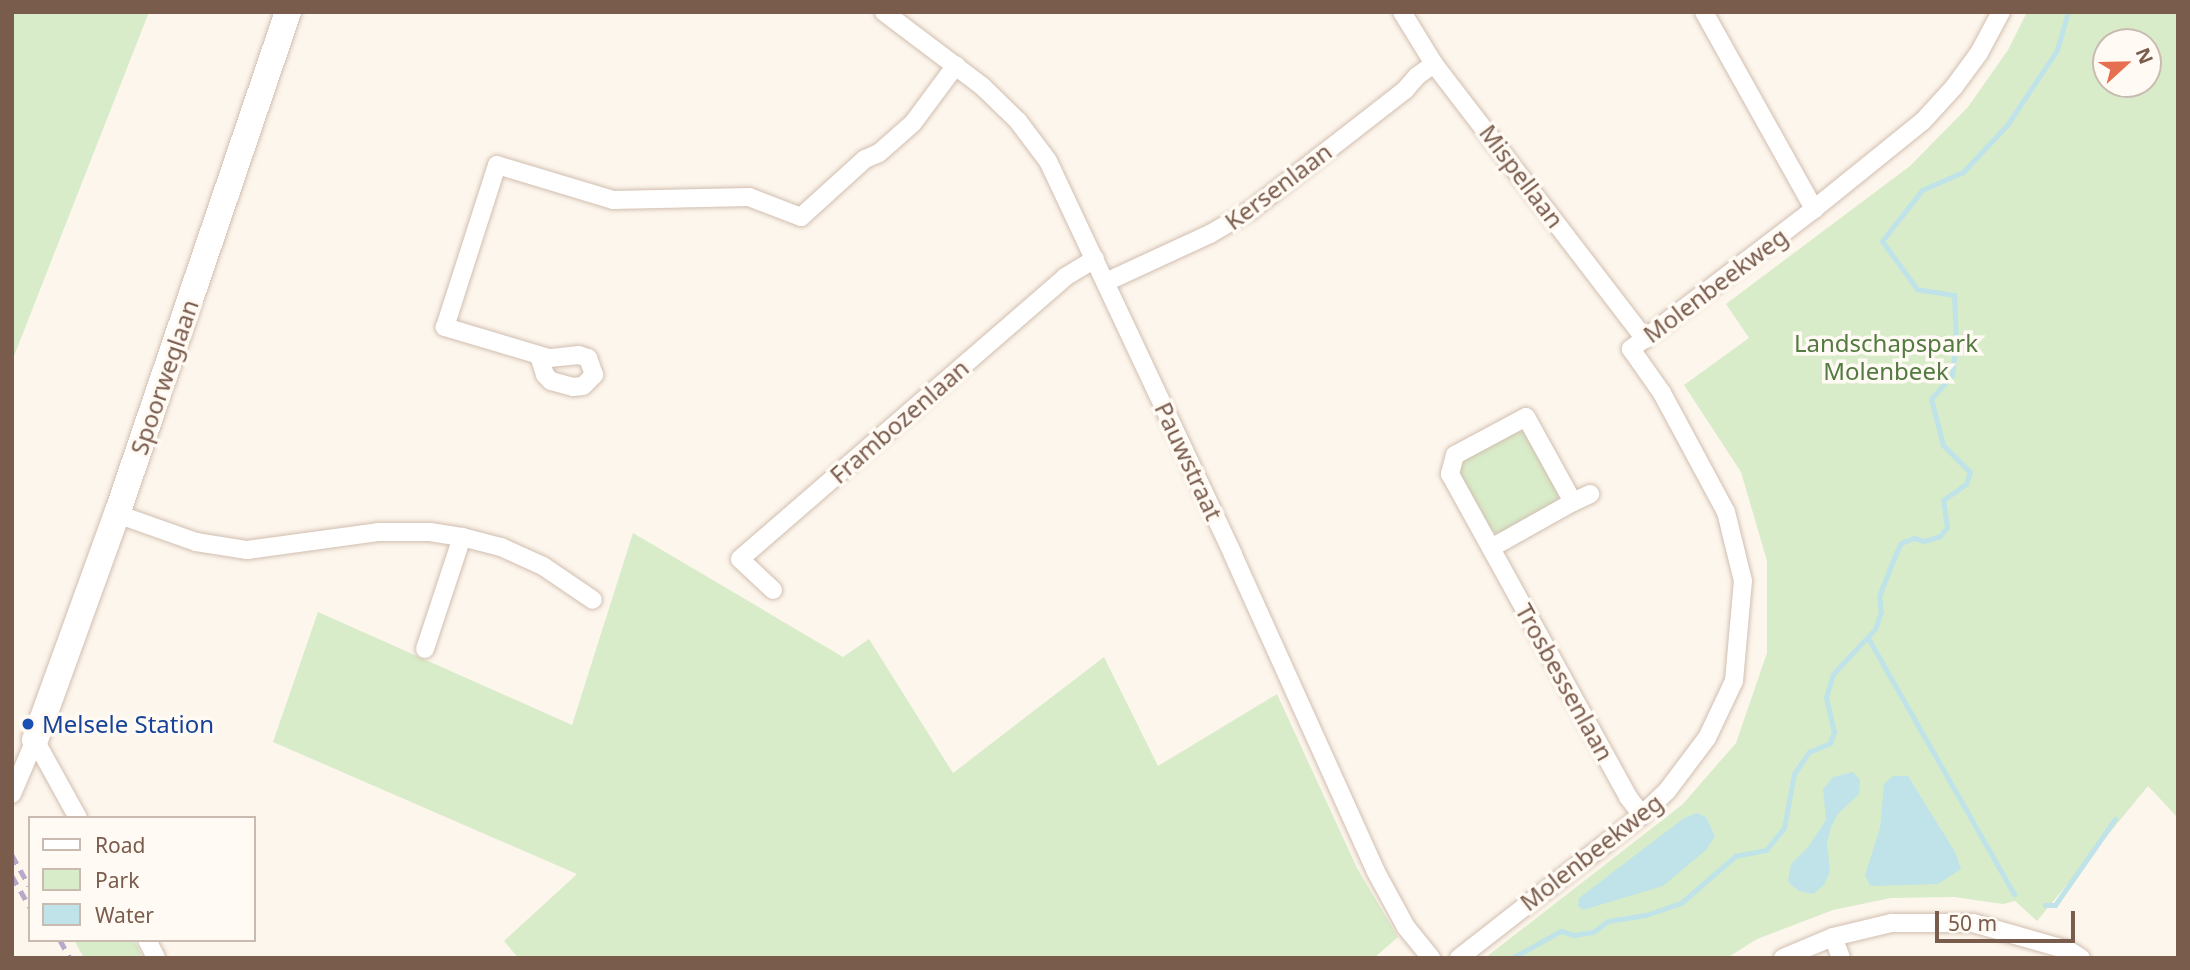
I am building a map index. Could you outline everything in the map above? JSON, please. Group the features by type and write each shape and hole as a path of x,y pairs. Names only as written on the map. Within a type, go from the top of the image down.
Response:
{"street":[{"name":"Spoorweglaan","path":"12,794 35,740 117,514 288,12"},
{"name":"Pauwstraat","path":"884,12 956,65 1018,121 1048,161 1375,870 1406,927 1431,958"},
{"name":"Mispellaan","path":"1402,12 1434,64 1645,339"},
{"path":"1704,12 1814,209"},
{"name":"Molenbeekweg","path":"1459,958 1642,815 1668,791 1707,738 1734,681 1743,581 1726,512 1662,393 1631,349 1814,209 1923,121 1954,87 1979,53 2001,12"},
{"name":"Kersenlaan","path":"1106,282 1210,234 1251,210 1405,90 1417,76 1434,64"},
{"path":"538,356 445,327 497,165 613,200 749,197 801,218 865,159 879,153 913,123 956,65"},
{"name":"Frambozenlaan","path":"773,590 740,559 1065,277 1095,259"},
{"name":"Trosbessenlaan","path":"1573,502 1526,417 1455,455 1450,474 1628,797 1642,815"},
{"path":"1491,548 1590,494"},
{"path":"117,514 196,542 247,550 378,532 430,532 462,537 501,547 543,566 593,600"},
{"path":"425,649 462,537"},
{"path":"35,740 77,816"},
{"path":"1783,958 1833,937 1891,923 1973,923 2068,950 2081,958"},
{"path":"1833,937 1841,958"}],"green space":[{"path":"12,12 149,12 12,361"},
{"name":"Landschapspark Molenbeek","path":"2027,12 2178,12 2178,818 2148,786 2037,921 2015,901 2003,904 1954,897 1891,898 1833,910 1757,939 1727,958 1485,958 1683,804 1736,743 1767,653 1767,561 1741,472 1684,385 1749,338 1726,304 1910,166 1968,107 2008,50"},
{"path":"1516,431 1525,432 1559,494 1558,502 1500,534 1492,531 1458,470 1461,461"},
{"path":"633,533 843,657 869,639 953,773 1104,657 1158,766 1277,694 1357,868 1398,937 1374,958 518,958 504,941 577,874 273,742 318,612 572,725"},
{"path":"75,942 135,942 143,958 84,958"}],"water":[{"path":"1853,772 1860,780 1859,794 1838,814 1831,827 1827,843 1830,872 1824,885 1813,894 1799,891 1788,882 1791,864 1808,847 1826,820 1823,789 1833,777"},
{"path":"1893,776 1908,776 1955,852 1961,869 1938,884 1870,886 1865,875 1880,828 1884,784"},
{"path":"1697,813 1706,817 1715,836 1706,850 1663,886 1583,910 1578,906 1579,898 1684,818"}],"waterway":[{"path":"1512,958 1561,931 1574,935 1593,932 1608,921 1646,915 1681,903 1735,856 1766,850 1784,828 1794,774 1809,752 1830,743 1834,732 1826,697 1833,674 1875,629 1881,612 1879,596 1901,543 1914,538 1924,541 1940,536 1947,527 1943,500 1966,484 1970,472 1943,445 1931,399 1952,375 1956,344 1954,295 1917,289 1882,241 1922,190 1963,172 2007,125 2057,50 2068,12"},
{"path":"1868,638 2014,894"},
{"path":"2045,905 2055,905 2115,819"}],"railway":[{"path":"12,855 28,884"},
{"path":"12,876 28,904"},
{"path":"61,942 70,958"}],"place":[{"name":"Melsele Station","path":"28,724"}]}
